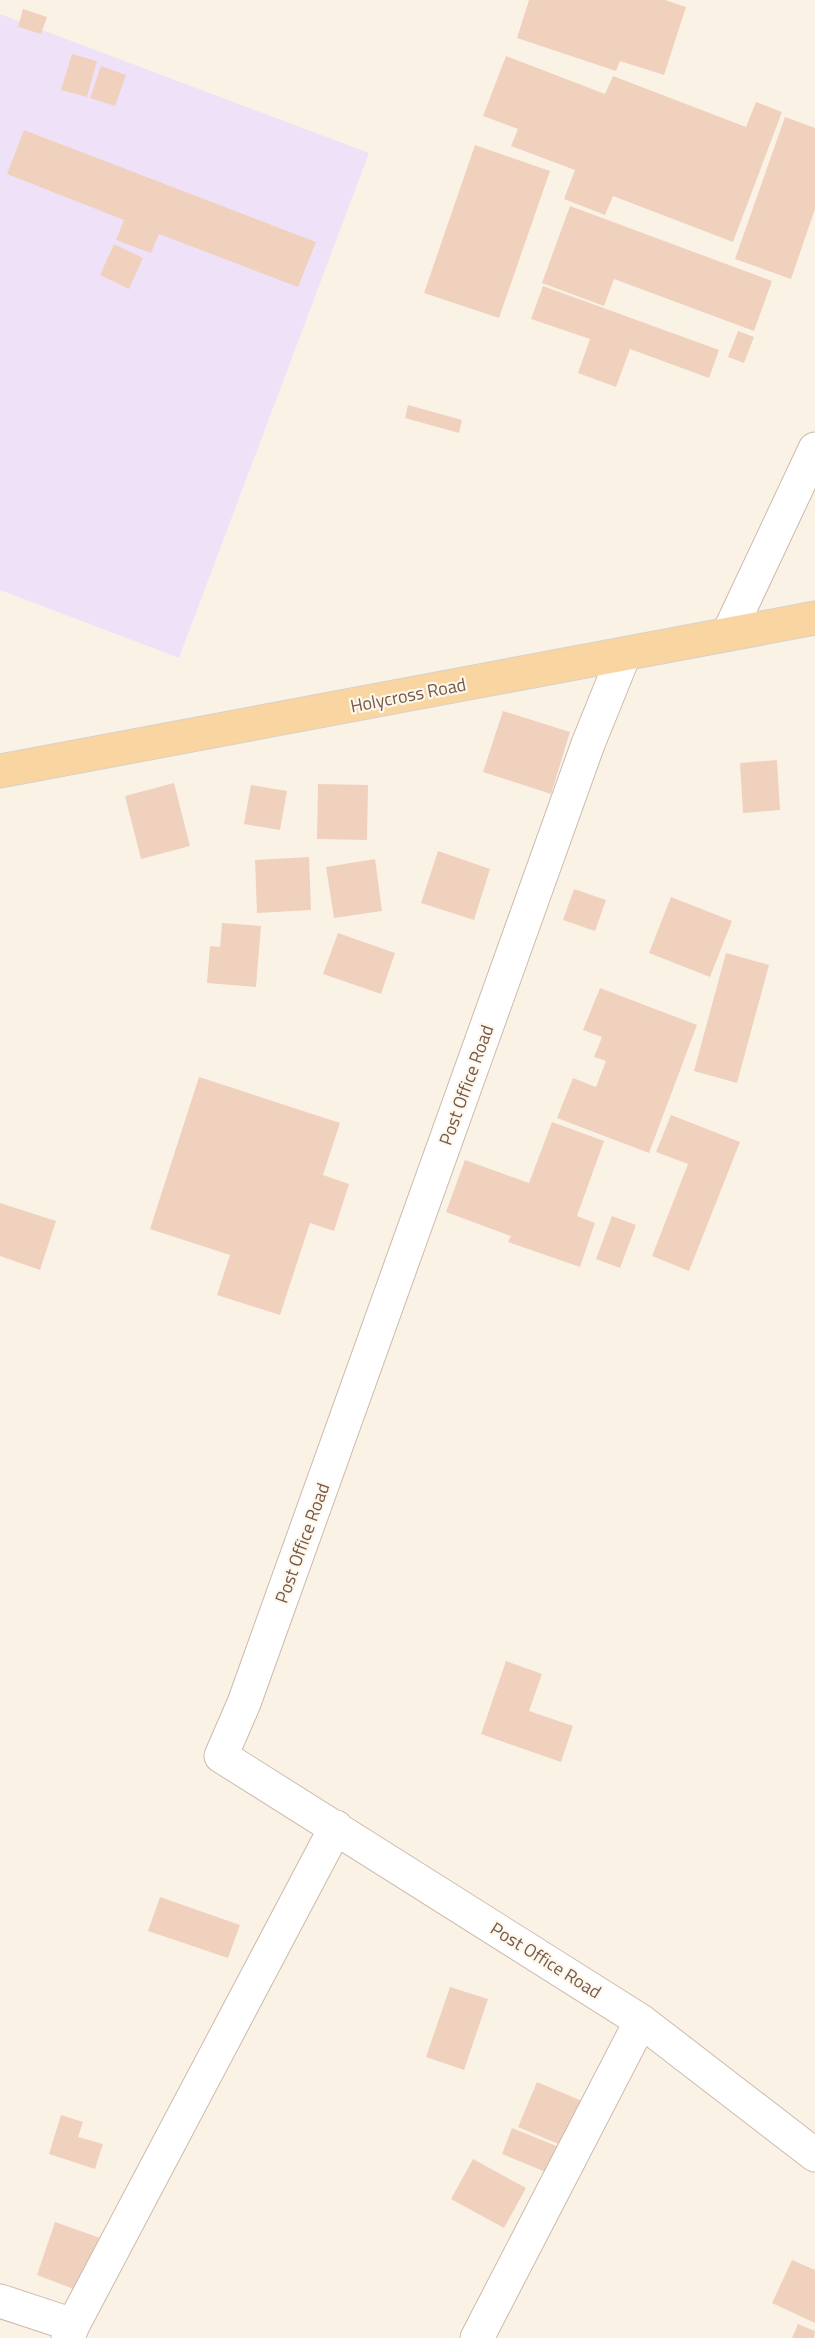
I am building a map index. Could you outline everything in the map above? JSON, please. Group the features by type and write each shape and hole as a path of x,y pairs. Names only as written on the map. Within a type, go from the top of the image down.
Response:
{"main road":[{"name":"Holycross Road","path":"0,771 624,655 729,632 815,618"}],"street":[{"path":"729,632 815,449"},
{"name":"Post Office Road","path":"624,655 588,744 244,1703 221,1756 642,2021 815,2154"},
{"path":"0,2301 70,2331 336,1827"},
{"path":"477,2338 642,2021"}],"shaded area":[{"path":"0,14 369,153 179,658 0,590"}],"building":[{"path":"529,0 665,0 686,7 664,75 620,61 616,71 517,38"},
{"path":"23,9 47,17 41,34 18,27"},
{"path":"72,54 97,61 87,97 61,90"},
{"path":"506,56 605,94 613,76 746,127 756,102 782,112 733,242 613,196 605,215 564,199 575,170 511,146 518,129 483,116"},
{"path":"101,66 126,75 115,106 90,98"},
{"path":"785,117 815,128 815,209 791,279 735,259"},
{"path":"24,130 316,242 298,287 159,234 151,253 116,240 124,220 7,174"},
{"path":"475,145 550,171 499,318 424,293"},
{"path":"570,206 772,281 754,331 614,279 604,306 542,283"},
{"path":"114,244 143,258 129,289 100,275"},
{"path":"543,286 719,350 709,378 630,349 616,387 578,373 590,339 531,319"},
{"path":"738,331 754,337 744,363 728,357"},
{"path":"408,405 462,420 459,433 405,418"},
{"path":"503,711 570,732 551,794 483,772"},
{"path":"777,760 780,810 743,813 740,763"},
{"path":"174,783 190,846 141,859 125,796"},
{"path":"318,784 368,785 367,840 317,839"},
{"path":"251,785 287,791 280,830 244,824"},
{"path":"438,851 490,869 474,920 421,903"},
{"path":"309,857 311,910 257,913 255,860"},
{"path":"375,859 382,911 334,918 326,867"},
{"path":"574,889 606,900 595,931 563,920"},
{"path":"671,897 732,921 710,977 649,953"},
{"path":"222,923 261,926 256,987 207,983 210,946 220,947"},
{"path":"338,933 395,953 381,994 323,974"},
{"path":"726,953 769,965 737,1083 694,1071"},
{"path":"600,988 697,1025 649,1153 557,1118 573,1078 596,1087 606,1061 594,1057 602,1037 583,1030"},
{"path":"199,1077 340,1123 323,1175 349,1184 334,1231 310,1223 280,1315 217,1295 230,1255 150,1229"},
{"path":"671,1115 740,1142 689,1271 652,1256 688,1164 656,1152"},
{"path":"552,1122 604,1141 577,1216 595,1223 580,1267 508,1242 511,1236 446,1212 465,1160 529,1183"},
{"path":"0,1203 56,1221 40,1270 0,1256"},
{"path":"612,1216 636,1225 620,1268 596,1259"},
{"path":"506,1661 542,1674 529,1711 573,1726 561,1762 481,1734"},
{"path":"160,1897 240,1925 228,1958 148,1931"},
{"path":"450,1987 488,1999 464,2070 426,2057"},
{"path":"537,2082 582,2101 563,2146 518,2127"},
{"path":"61,2115 83,2122 78,2137 103,2144 95,2169 49,2154"},
{"path":"512,2128 559,2147 548,2173 502,2154"},
{"path":"473,2159 526,2188 504,2228 451,2199"},
{"path":"55,2222 103,2239 84,2293 37,2275"},
{"path":"792,2260 815,2270 815,2323 772,2303"},
{"path":"798,2324 815,2331 814,2338 792,2338"}]}
